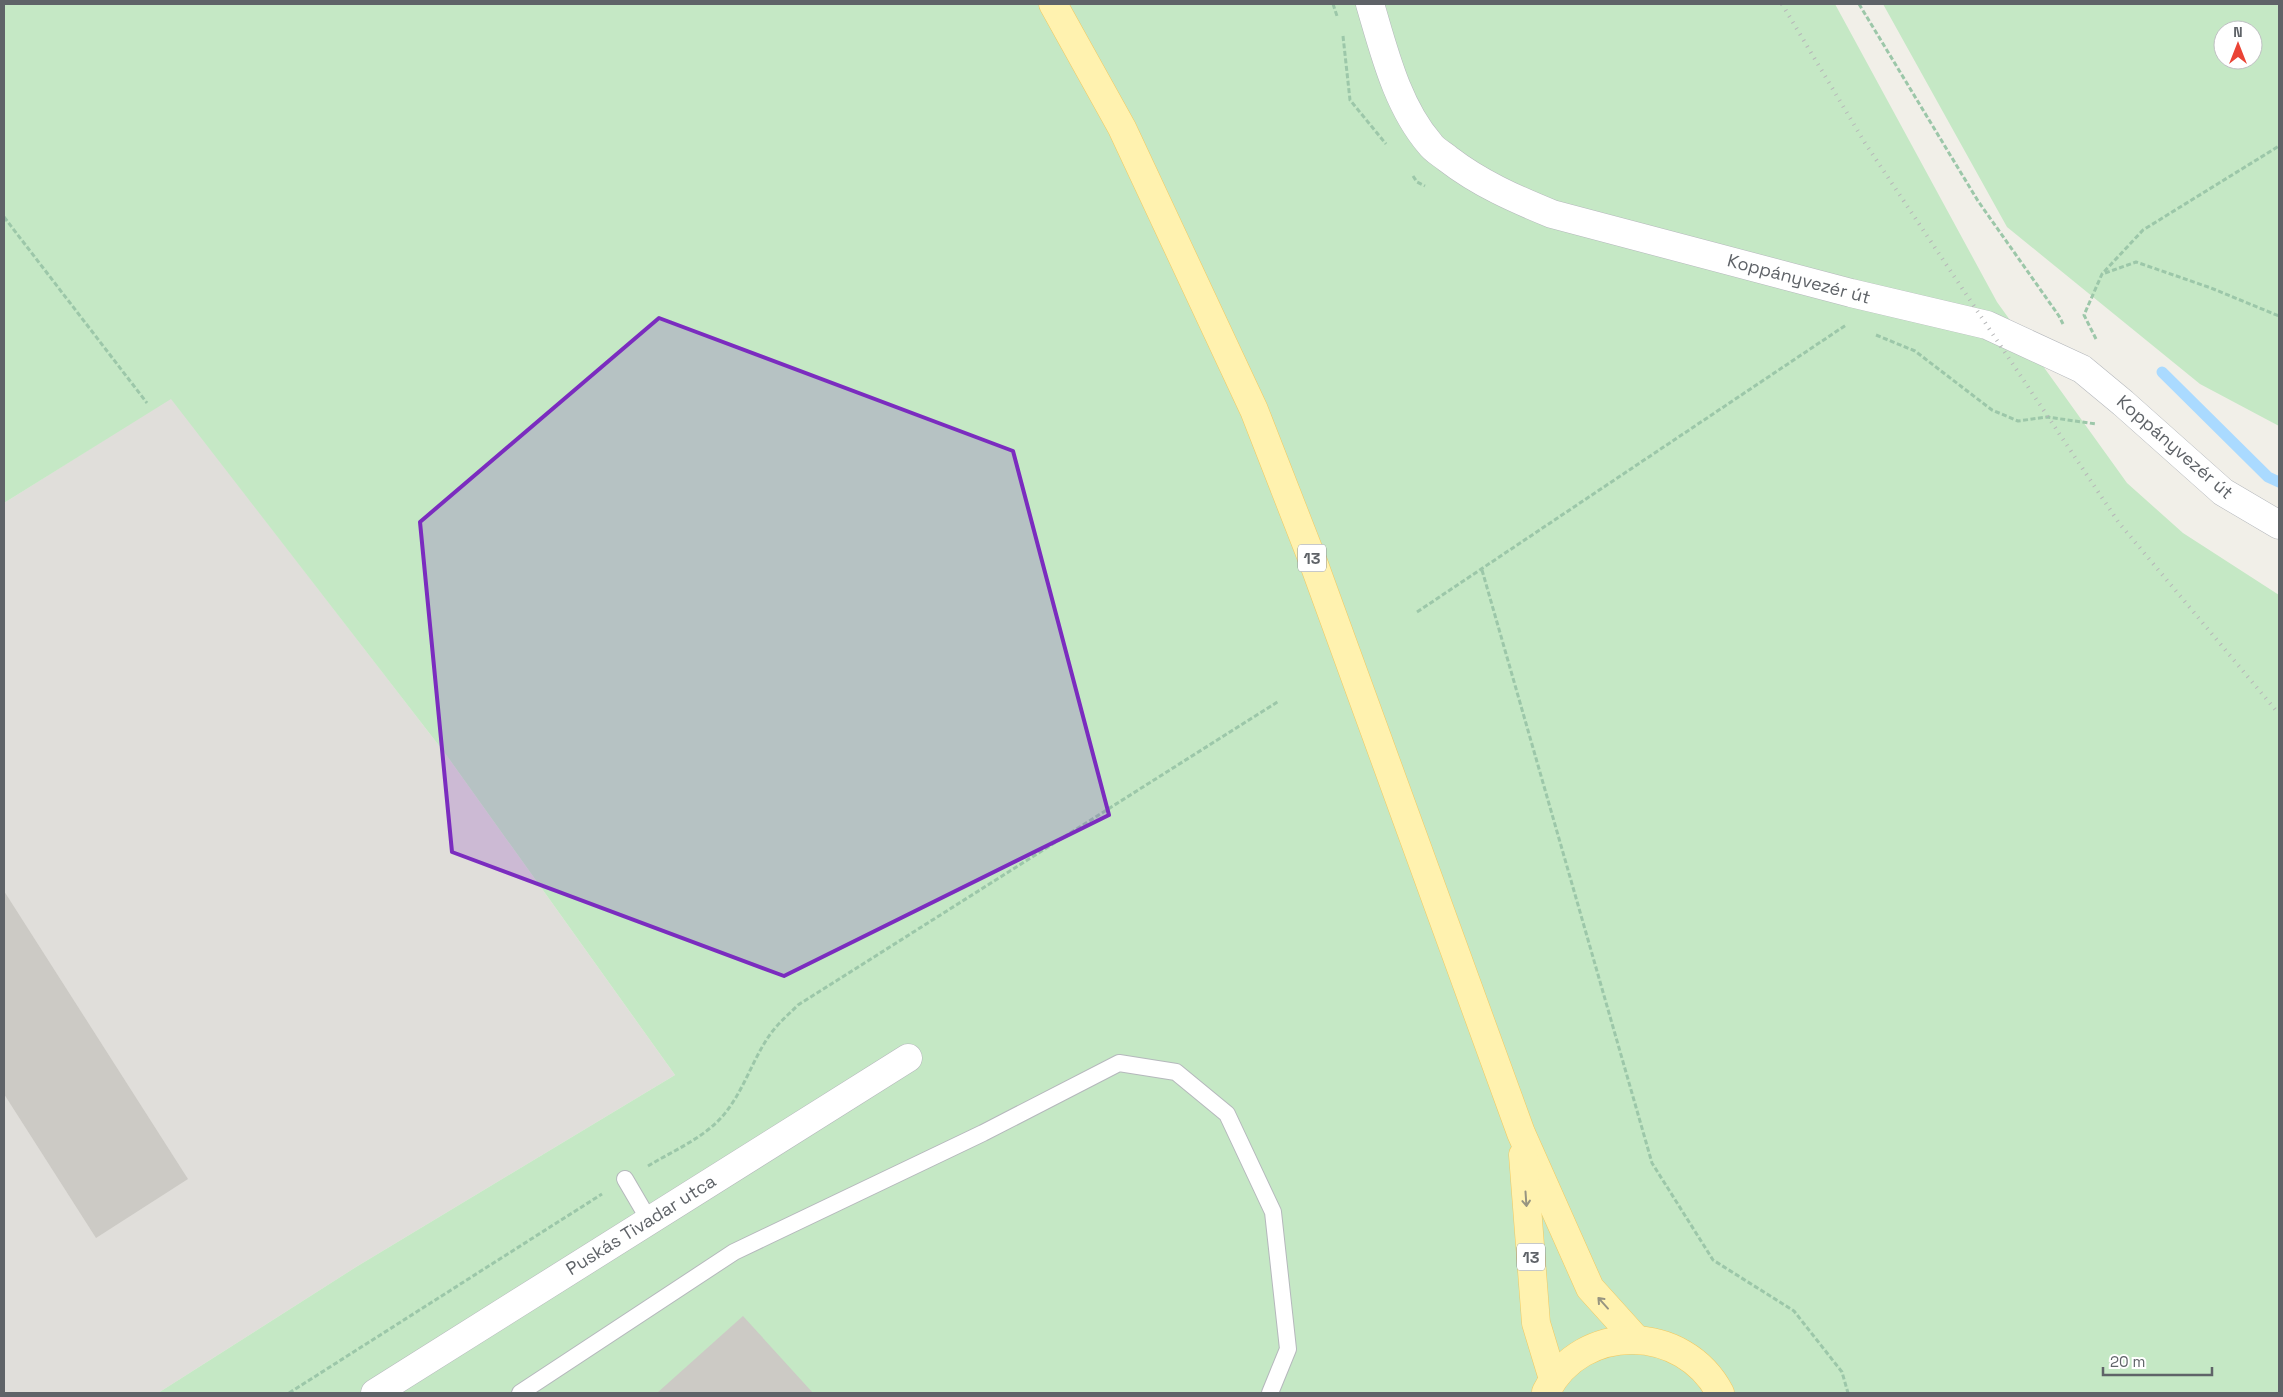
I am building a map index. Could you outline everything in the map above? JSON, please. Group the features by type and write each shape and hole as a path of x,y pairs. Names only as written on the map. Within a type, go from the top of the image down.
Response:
{"main road":[{"name":"13","path":"1053,4 1122,128 1254,410 1318,575 1521,1133 1590,1288 1636,1339"},
{"name":"13","path":"1521,1133 1536,1323 1549,1386"},
{"name":"13","path":"1549,1386 1576,1357 1583,1353 1605,1343 1636,1339 1666,1344 1692,1358 1713,1380 1720,1393"}],"street":[{"name":"Koppányvezér út","path":"1370,4 1388,64 1410,116 1430,146 1465,172 1510,197 1552,214 1852,293 1987,326 2082,368 2222,492 2279,525"},
{"name":"Puskás Tivadar utca","path":"375,1393 908,1058"}],"lane":[{"path":"520,1393 734,1252 983,1133 1119,1063 1176,1072 1227,1114 1273,1212 1288,1349 1270,1393"},
{"path":"626,1179 649,1220"}],"path":[{"path":"1859,4 1978,201 2059,316 2082,368"},
{"path":"2097,339 2084,315 2102,274 2143,230 2279,146"},
{"path":"4,217 147,403"},
{"path":"2102,274 2136,262 2211,288 2279,316"},
{"path":"1417,612 1848,324"},
{"path":"1873,334 1915,351 1992,410 2018,421 2047,417 2096,424"},
{"path":"1482,570 1652,1163 1713,1260 1794,1311 1842,1372 1848,1393"},
{"path":"289,1393 626,1179 698,1136 718,1120 735,1099 766,1040 778,1024 798,1005 1279,701"}],"highlighted area":[{"path":"659,318 1013,451 1109,815 784,976 452,852 420,522"}],"shaded area":[{"path":"171,398 447,756 675,1075 356,1267 158,1393 4,1393 4,503"}],"green space":[{"path":"4,4 1835,4 1997,302 2127,483 2183,533 2279,595 2279,1393 158,1393 356,1267 675,1075 447,756 171,399 4,503"},
{"path":"1883,4 2279,4 2279,426 2200,384 2007,227"}],"building":[{"path":"4,891 188,1179 96,1238 4,1094"},
{"path":"743,1316 813,1393 657,1393"}],"waterway":[{"path":"2162,372 2268,477 2279,482"}],"railway":[{"path":"1782,4 1865,143 2119,523 2279,714"}]}
